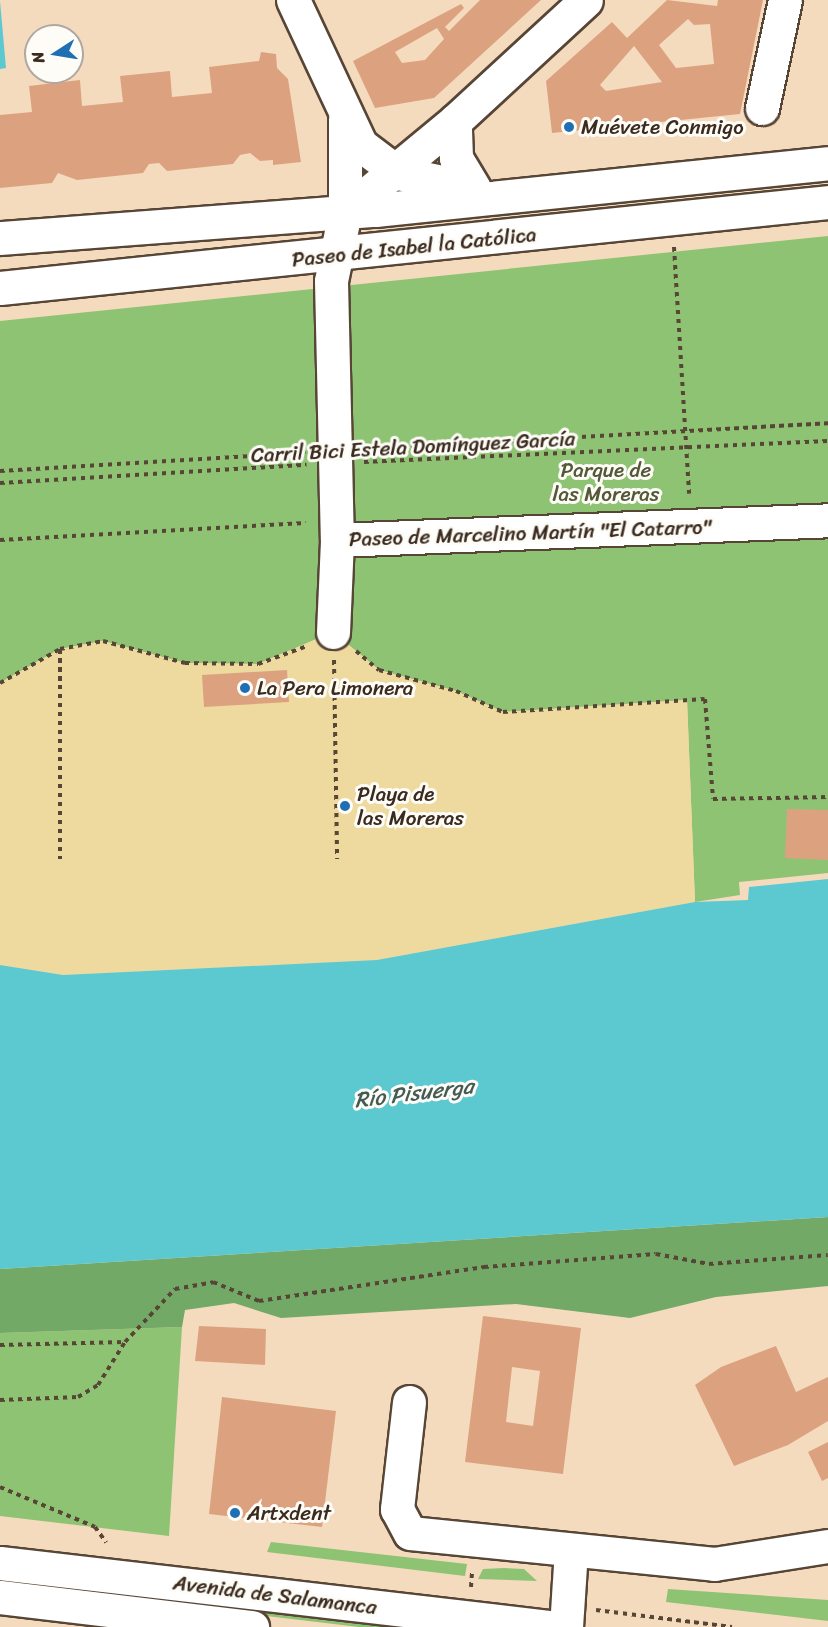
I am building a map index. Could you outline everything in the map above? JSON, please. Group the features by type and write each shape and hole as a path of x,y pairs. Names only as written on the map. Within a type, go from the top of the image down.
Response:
{"main road":[{"path":"293,0 345,119 375,159 398,173 512,195"},
{"path":"345,212 398,173 586,0"},
{"path":"762,108 785,0"},
{"name":"Paseo de Marcelino Martín \"El Catarro\"","path":"345,119 345,212 331,281 337,531 690,528 828,520"},
{"path":"455,121 456,158 474,188"},
{"name":"Paseo de Isabel la Católica","path":"0,238 345,212 828,163"},
{"name":"Paseo de Isabel la Católica","path":"0,288 336,256 828,202"},
{"path":"333,632 337,531"},
{"path":"409,1402 398,1509 410,1533 714,1564 828,1546"},
{"path":"571,1550 574,1618"},
{"name":"Avenida de Salamanca","path":"0,1563 550,1627"},
{"name":"Avenida de Salamanca","path":"0,1597 252,1627"}],"path":[{"path":"674,243 690,528"},
{"path":"0,471 334,457 686,430 828,423"},
{"name":"Carril Bici Estela Domínguez García","path":"0,483 334,457 687,450 828,441"},
{"path":"0,540 337,531"},
{"path":"0,683 60,649 104,641 185,663 258,664 333,632"},
{"path":"333,632 379,670 456,691 504,712 705,699 714,799 828,797"},
{"path":"333,632 337,858"},
{"path":"60,649 60,859"},
{"path":"0,1400 78,1396 98,1385 125,1342 175,1289 213,1282 260,1301 484,1267 656,1254 709,1264 828,1255"},
{"path":"0,1345 125,1342"},
{"path":"0,1487 95,1527 106,1542"},
{"path":"470,1617 474,1539"},
{"path":"574,1618 732,1627"}],"green space":[{"name":"Parque de las Moreras","path":"828,236 828,873 739,882 740,895 695,902 687,700 503,712 456,691 379,670 333,632 258,664 185,663 103,641 60,649 0,683 0,321"},
{"path":"828,1217 828,1286 716,1297 630,1318 516,1304 281,1318 234,1303 185,1310 182,1327 0,1333 0,1269"},
{"path":"182,1327 169,1536 0,1516 0,1333"},
{"path":"271,1542 467,1564 465,1576 267,1552"},
{"path":"483,1569 524,1569 537,1581 478,1579"},
{"path":"0,1579 110,1590 404,1627 359,1627 0,1584"},
{"path":"668,1589 828,1600 828,1621 666,1602"}],"sand":[{"name":"Playa de las Moreras","path":"333,632 379,670 456,691 503,712 687,700 695,902 377,960 63,975 0,965 0,683 60,649 103,641 185,663 258,664"}],"water":[{"path":"0,1 6,68 0,69"},
{"name":"Río Pisuerga","path":"828,879 828,1217 0,1269 0,965 63,975 377,960 695,902 748,900 749,887"}],"building":[{"path":"480,0 541,0 434,98 375,108 353,61 461,4 464,8 445,27 449,31","holes":["437,28 444,39 425,60 402,63 395,52"]},
{"path":"667,0 717,6 718,0 763,0 740,114 552,133 546,81 612,22 627,38","holes":["688,19 694,25 710,24 714,64 676,68 659,45","634,46 662,82 606,91 600,85"]},
{"path":"261,52 276,54 277,68 288,79 301,162 273,165 273,160 260,161 250,153 240,155 233,164 167,171 159,163 149,164 143,173 77,180 58,173 52,183 0,188 0,115 32,112 29,86 80,84 82,106 123,102 120,76 170,71 172,97 212,93 209,67 259,61"},
{"name":"La Pera Limonera","path":"287,670 289,702 204,707 202,675"},
{"path":"787,809 828,810 828,860 785,858"},
{"path":"483,1316 581,1328 563,1474 465,1462","holes":["512,1367 540,1371 533,1426 506,1422"]},
{"path":"199,1326 266,1329 265,1365 195,1361"},
{"path":"776,1346 796,1392 828,1377 828,1421 788,1445 734,1466 695,1385 721,1367"},
{"path":"222,1397 336,1411 322,1527 209,1514"},
{"path":"828,1442 828,1478 822,1481 808,1452"}],"place":[{"name":"Muévete Conmigo","path":"569,127"},
{"name":"La Pera Limonera","path":"245,688"},
{"name":"Playa de las Moreras","path":"345,806"},
{"name":"Artxdent","path":"235,1513"}]}
